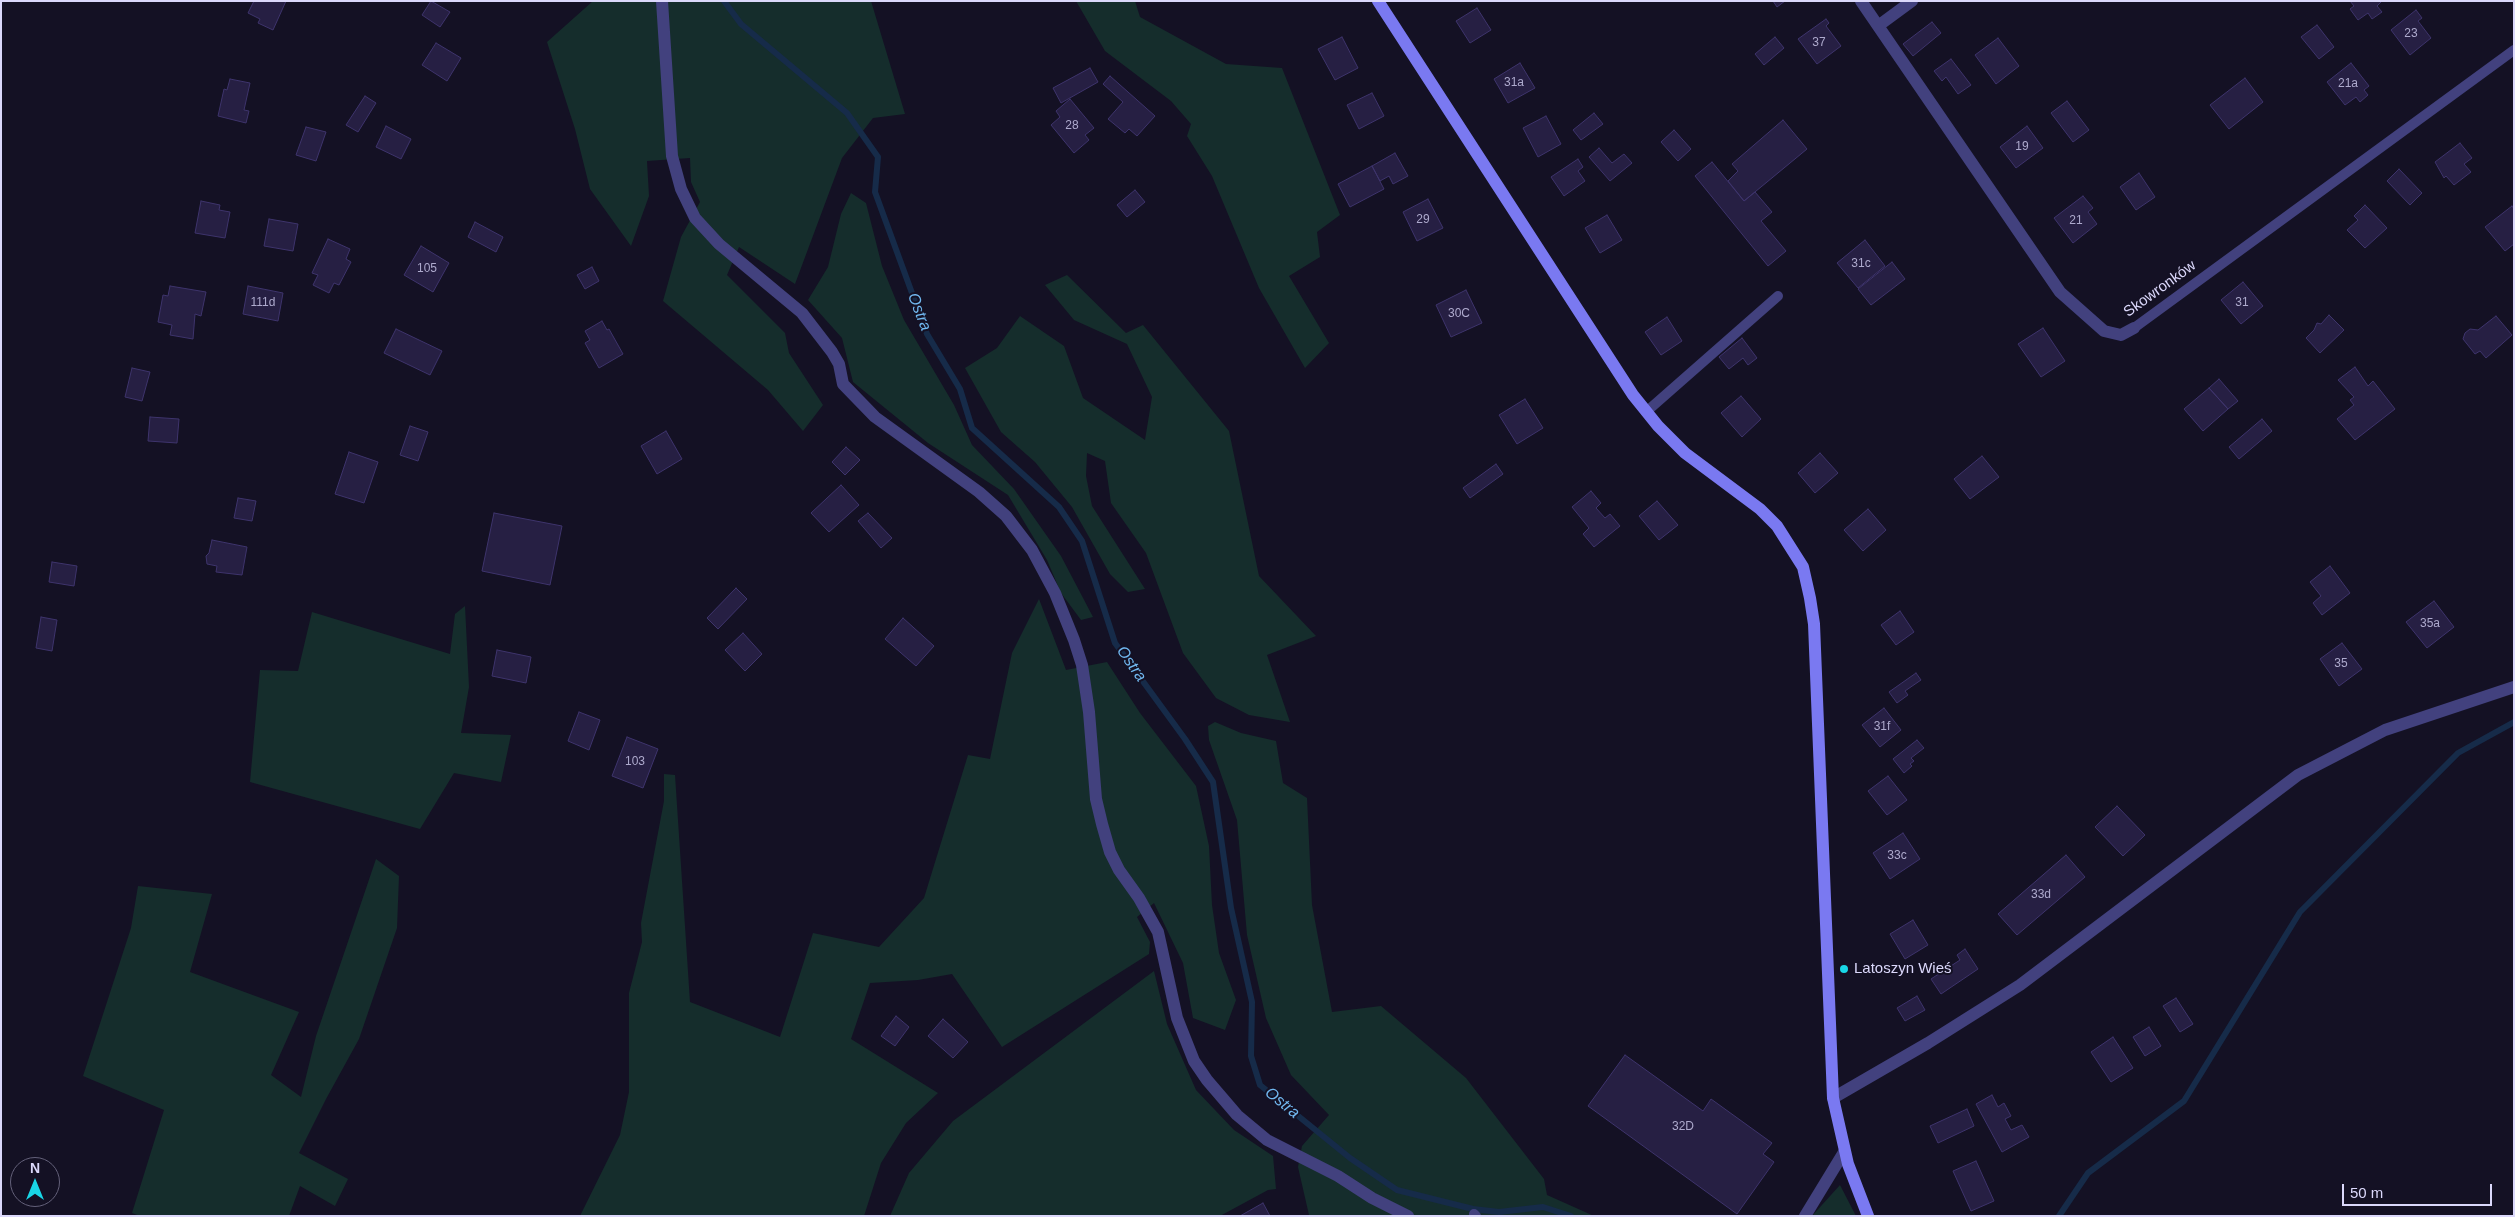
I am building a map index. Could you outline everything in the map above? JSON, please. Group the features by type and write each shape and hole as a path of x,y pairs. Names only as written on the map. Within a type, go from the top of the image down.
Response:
{"street":[{"path":"662,1 672,156 681,189 695,218 719,244 802,313 839,364 843,384 875,417 979,492 1006,516 1032,550 1054,593 1074,640 1082,665 1089,712 1096,799 1110,852 1119,870 1139,898 1158,932 1177,1018 1194,1060 1206,1080 1237,1114 1267,1140 1338,1176 1372,1198 1408,1216"},
{"path":"1378,1 1591,334 1646,412 1685,453 1760,510 1777,526 1797,554 1807,582 1814,624 1833,1098 1844,1152 1868,1216"},
{"name":"Skowronków","path":"1860,1 2060,292 2104,332 2121,335 2134,328"},
{"path":"1878,26 1912,1"},
{"path":"1833,1098 2020,985 2298,775 2385,730 2514,687"},
{"path":"1805,1216 1844,1152"}],"lane":[{"name":"Skowronków","path":"2134,328 2514,50"},
{"path":"1646,412 1778,296"}],"green space":[{"path":"593,1 871,1 905,114 873,118 842,158 795,284 739,247 727,275 785,333 789,353 823,405 803,431 768,390 663,301 681,237 700,202 691,182 690,158 647,161 649,196 631,246 590,189 575,129 547,42"},
{"path":"1076,1 1135,1 1140,17 1226,64 1282,68 1340,215 1317,232 1320,257 1289,276 1329,343 1305,368 1259,288 1212,176 1187,136 1191,124 1171,101 1105,51"},
{"path":"851,193 866,203 882,266 904,320 954,405 972,445 1014,489 1061,556 1093,617 1081,620 1061,593 1047,560 1008,495 928,443 853,382 842,338 808,300 828,267 841,214"},
{"path":"1067,275 1126,333 1143,325 1229,431 1259,576 1316,636 1267,655 1290,722 1249,715 1216,698 1183,653 1146,553 1111,503 1105,461 1087,453 1086,476 1092,506 1145,589 1128,592 1110,574 1072,507 1035,462 1001,432 965,368 997,348 1020,316 1064,346 1083,398 1145,440 1152,397 1127,344 1074,320 1045,285"},
{"path":"1039,599 1066,670 1107,662 1140,713 1196,786 1209,846 1212,905 1219,953 1236,1000 1225,1030 1193,1018 1183,963 1154,903 1137,917 1150,942 1149,954 1002,1047 952,974 918,980 870,983 851,1039 938,1093 906,1123 881,1163 864,1216 580,1216 620,1135 629,1092 629,993 642,942 641,923 664,801 664,774 675,775 690,1002 780,1037 813,933 879,947 924,898 968,755 990,759 1012,653"},
{"path":"465,606 469,687 461,733 511,735 501,782 454,773 420,829 250,782 260,670 298,671 312,612 450,654 455,614"},
{"path":"1215,722 1241,733 1276,741 1283,783 1307,798 1312,905 1332,1012 1381,1006 1466,1078 1544,1179 1547,1195 1594,1216 1309,1215 1298,1167 1302,1146 1329,1115 1291,1075 1266,1018 1247,935 1237,820 1209,740 1208,726"},
{"path":"376,859 399,876 397,928 359,1039 299,1153 348,1179 335,1206 300,1186 289,1216 140,1216 132,1213 164,1110 83,1076 131,928 138,886 212,894 190,972 299,1012 271,1075 301,1097 316,1036"},
{"path":"1154,971 1167,1024 1196,1090 1234,1130 1273,1156 1276,1189 1268,1190 1220,1216 890,1216 909,1173 953,1121"},
{"path":"1840,1185 1856,1216 1812,1216"}],"building":[{"path":"254,1 286,1 273,30 258,23 260,19 248,13"},
{"path":"431,1 450,12 440,27 422,15"},
{"path":"1773,1 1785,1 1777,7"},
{"path":"2350,1 2382,1 2377,6 2382,12 2372,19 2368,13 2358,20 2350,9 2354,6"},
{"path":"1477,8 1491,30 1470,43 1456,21"},
{"path":"2416,10 2422,18 2418,21 2431,38 2410,55 2391,30"},
{"path":"1826,19 1829,23 1826,26 1841,46 1817,64 1798,39"},
{"path":"1932,22 1941,33 1913,56 1903,44"},
{"path":"2317,25 2334,47 2319,59 2301,37"},
{"path":"1342,37 1358,68 1335,80 1318,49"},
{"path":"1775,37 1784,48 1764,65 1755,54"},
{"path":"1998,38 2019,66 1996,84 1975,55"},
{"path":"436,43 461,58 447,81 422,65"},
{"path":"1951,59 1971,85 1958,94 1946,77 1942,81 1934,71"},
{"path":"1520,63 1535,88 1508,103 1494,79"},
{"path":"2351,63 2369,86 2364,90 2368,95 2360,102 2356,97 2345,105 2327,82"},
{"path":"1090,68 1098,82 1061,103 1053,88"},
{"path":"1110,76 1155,116 1137,136 1129,129 1125,133 1108,119 1123,102 1103,84"},
{"path":"2245,78 2263,102 2229,129 2210,105"},
{"path":"230,79 250,83 244,110 249,111 246,123 218,116 224,89 227,90"},
{"path":"1372,93 1384,116 1359,129 1347,105"},
{"path":"365,96 376,103 358,132 346,125"},
{"path":"1070,99 1094,128 1085,135 1089,140 1074,153 1051,125 1060,117 1056,111"},
{"path":"2067,101 2089,130 2073,142 2051,113"},
{"path":"1594,113 1603,124 1581,140 1573,130"},
{"path":"1546,116 1561,144 1538,157 1523,128"},
{"path":"1783,120 1807,149 1744,201 1728,181 1738,171 1732,164"},
{"path":"386,126 411,139 401,159 376,147"},
{"path":"2027,126 2043,148 2016,168 2000,147"},
{"path":"306,127 326,132 316,161 296,155"},
{"path":"1674,130 1691,149 1678,161 1661,142"},
{"path":"2460,143 2472,158 2464,164 2471,172 2454,185 2446,176 2444,178 2435,162"},
{"path":"1599,148 1612,163 1624,154 1632,163 1610,181 1589,157"},
{"path":"1395,153 1408,176 1393,184 1389,176 1380,181 1372,166"},
{"path":"1578,159 1583,167 1578,171 1585,181 1564,196 1551,177"},
{"path":"1712,162 1744,201 1755,192 1772,212 1761,221 1786,251 1768,266 1695,176"},
{"path":"1372,166 1384,189 1350,207 1338,184"},
{"path":"2399,169 2422,193 2410,205 2387,181"},
{"path":"2139,173 2155,197 2136,210 2120,187"},
{"path":"1135,190 1145,202 1127,217 1117,205"},
{"path":"2083,196 2093,208 2088,212 2097,224 2073,243 2054,218"},
{"path":"1428,199 1443,228 1417,241 1403,212"},
{"path":"201,201 220,205 219,210 230,212 225,238 195,233"},
{"path":"2365,205 2387,228 2365,248 2347,230 2358,220 2354,216"},
{"path":"2512,206 2514,209 2514,244 2505,251 2485,227"},
{"path":"1607,215 1622,240 1600,253 1585,228"},
{"path":"269,219 298,224 293,251 264,246"},
{"path":"475,222 503,237 496,252 468,237"},
{"path":"328,239 350,249 346,259 351,262 339,285 334,283 329,293 313,285 318,275 312,273"},
{"path":"1865,240 1885,266 1858,288 1837,263"},
{"path":"421,246 449,263 433,292 404,275"},
{"path":"1892,262 1905,279 1871,305 1858,289"},
{"path":"592,267 599,281 585,289 577,275"},
{"path":"2243,282 2263,306 2241,324 2221,300"},
{"path":"170,286 206,292 201,316 195,314 193,339 170,335 172,325 158,322 163,295 168,296"},
{"path":"248,286 283,293 278,321 243,314"},
{"path":"1466,290 1482,323 1451,337 1436,305"},
{"path":"2329,315 2344,330 2320,353 2306,338 2314,330 2317,323 2321,324"},
{"path":"2496,316 2512,335 2486,358 2480,351 2475,354 2463,339 2465,333 2470,329 2478,330"},
{"path":"1667,317 1682,341 1661,355 1645,332"},
{"path":"602,321 607,330 609,329 623,354 599,368 585,343 590,340 585,331"},
{"path":"2043,328 2065,361 2041,377 2018,344"},
{"path":"396,329 442,351 430,375 384,353"},
{"path":"1742,338 1757,358 1748,365 1743,358 1729,369 1719,357"},
{"path":"2355,367 2368,386 2373,381 2395,409 2355,440 2337,419 2354,405 2350,400 2354,397 2338,380"},
{"path":"132,368 150,372 142,401 125,397"},
{"path":"2219,379 2238,401 2228,409 2209,388"},
{"path":"2209,388 2228,409 2203,431 2184,409"},
{"path":"1741,396 1761,419 1742,437 1721,413"},
{"path":"1525,399 1543,428 1517,444 1499,415"},
{"path":"150,417 179,419 177,443 148,441"},
{"path":"2262,419 2272,431 2239,459 2229,447"},
{"path":"410,426 428,432 418,461 400,455"},
{"path":"666,431 682,459 657,474 641,446"},
{"path":"846,447 860,460 845,475 832,462"},
{"path":"349,452 378,462 364,503 335,494"},
{"path":"1820,453 1838,473 1815,493 1798,473"},
{"path":"1982,456 1999,477 1970,499 1954,479"},
{"path":"1496,464 1503,474 1470,498 1463,488"},
{"path":"841,485 859,505 829,532 811,513"},
{"path":"1591,491 1601,503 1596,508 1605,518 1610,514 1620,526 1594,547 1583,534 1589,528 1572,507"},
{"path":"238,498 256,501 252,521 234,518"},
{"path":"1657,501 1678,525 1659,540 1639,516"},
{"path":"1868,509 1886,530 1863,551 1844,530"},
{"path":"494,513 562,526 550,585 482,571"},
{"path":"868,513 892,538 881,548 858,521"},
{"path":"212,540 247,547 242,575 216,572 217,566 207,564 206,556 209,553"},
{"path":"52,562 77,566 74,586 49,582"},
{"path":"2330,566 2350,593 2322,615 2313,603 2321,596 2310,582"},
{"path":"736,588 747,599 718,629 707,618"},
{"path":"2434,601 2454,627 2427,648 2406,622"},
{"path":"1900,611 1914,632 1896,645 1881,625"},
{"path":"41,617 57,620 52,651 36,648"},
{"path":"903,618 934,646 916,666 885,639"},
{"path":"743,633 762,654 745,671 725,650"},
{"path":"2342,643 2362,669 2339,686 2320,659"},
{"path":"497,650 531,657 526,683 492,676"},
{"path":"1916,673 1921,680 1905,691 1908,695 1897,703 1889,692"},
{"path":"1884,708 1901,730 1880,747 1862,725"},
{"path":"579,712 600,720 589,750 568,741"},
{"path":"627,737 658,749 643,788 612,776"},
{"path":"1917,740 1924,748 1911,758 1914,761 1910,764 1912,766 1904,773 1893,759"},
{"path":"1888,776 1907,800 1887,815 1868,791"},
{"path":"2117,806 2145,835 2123,856 2095,827"},
{"path":"1903,833 1920,859 1890,879 1873,853"},
{"path":"2066,855 2085,877 2017,935 1998,914"},
{"path":"1913,920 1928,945 1905,959 1890,934"},
{"path":"1965,949 1978,969 1941,994 1931,979 1960,960 1957,955"},
{"path":"1917,996 1925,1010 1905,1021 1897,1008"},
{"path":"2176,998 2193,1024 2180,1032 2163,1006"},
{"path":"896,1016 909,1027 895,1046 881,1036"},
{"path":"943,1019 968,1042 953,1058 928,1036"},
{"path":"2149,1027 2161,1046 2145,1056 2133,1037"},
{"path":"2113,1037 2133,1068 2111,1082 2091,1052"},
{"path":"1625,1055 1703,1111 1711,1099 1772,1143 1763,1154 1774,1162 1737,1214 1588,1106"},
{"path":"1992,1095 1998,1107 2004,1103 2011,1116 2005,1119 2011,1130 2022,1125 2029,1137 2002,1152 1976,1104"},
{"path":"1967,1109 1974,1126 1938,1143 1930,1126"},
{"path":"1976,1161 1994,1201 1971,1211 1953,1171"},
{"path":"1263,1203 1270,1216 1240,1216"}],"waterway":[{"name":"Ostra","path":"724,1 741,24 847,113 878,157 875,192 927,334 960,389 972,428 1059,507 1082,541 1115,643 1185,739 1213,782 1231,908 1252,1002 1251,1056 1260,1085 1350,1158 1397,1190 1473,1209 1499,1212 1543,1207 1571,1216"},
{"path":"2059,1216 2088,1173 2184,1101 2300,912 2458,753 2514,722"}],"place":[{"name":"Latoszyn Wieś","path":"1844,969"}]}
